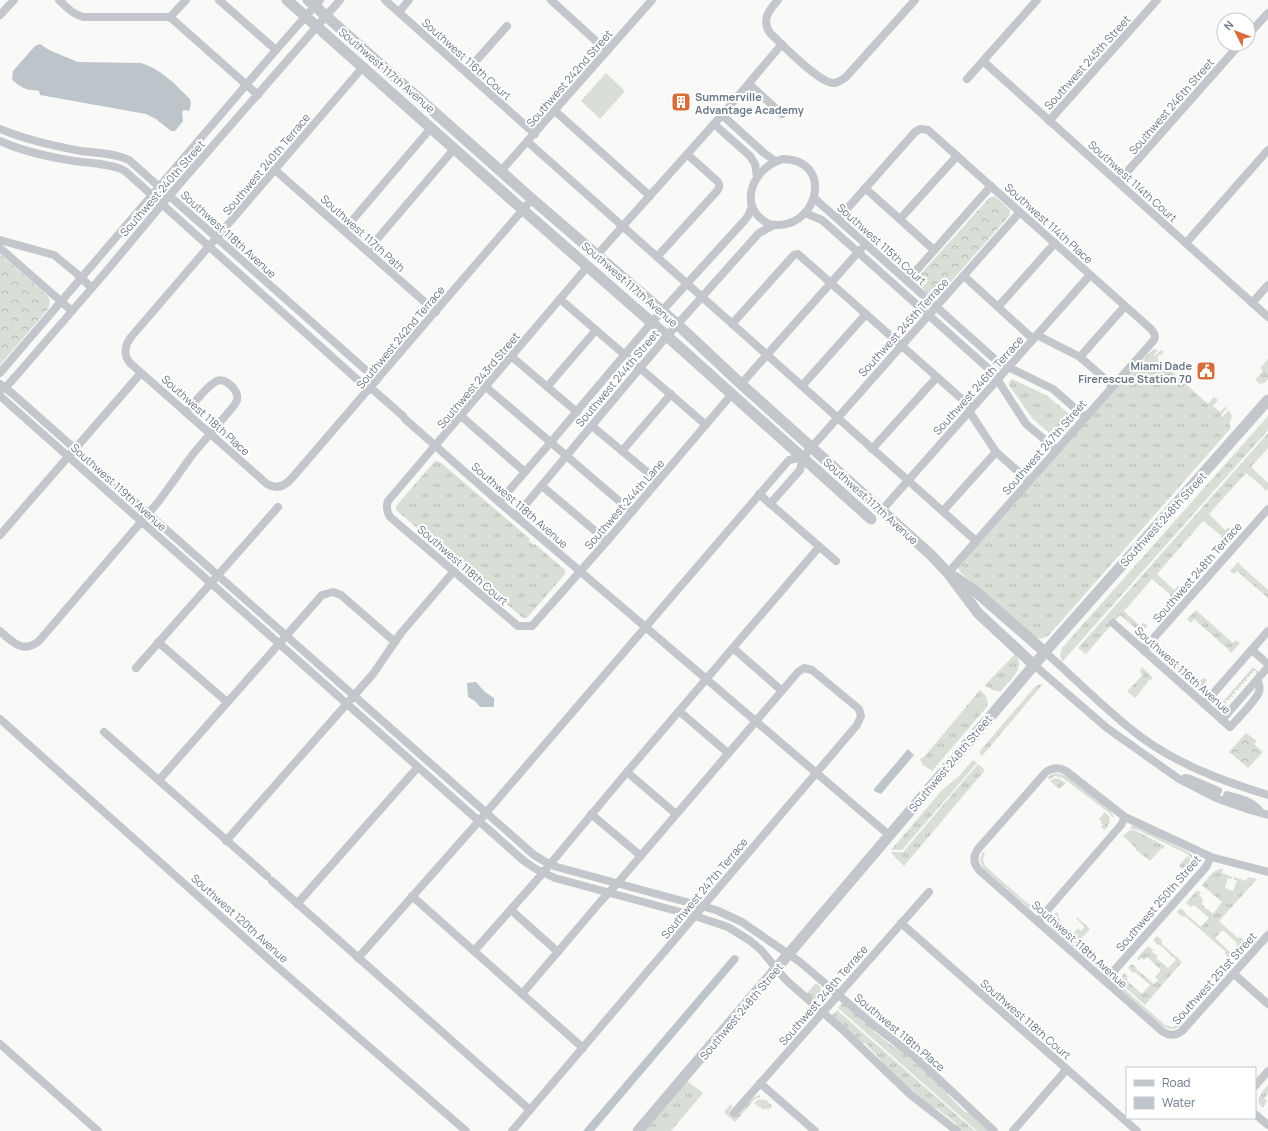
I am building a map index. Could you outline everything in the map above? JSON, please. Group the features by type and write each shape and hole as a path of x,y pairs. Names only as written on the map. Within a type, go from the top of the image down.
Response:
{"street":[{"path":"0,15 14,0"},
{"path":"58,0 73,13 84,17 170,18 258,94"},
{"path":"170,18 186,0"},
{"path":"219,0 276,50"},
{"name":"Southwest 117th Avenue","path":"287,0 522,209 652,322 871,519"},
{"name":"Southwest 240th Street","path":"2,387 72,311 162,204 340,0"},
{"name":"Southwest 116th Court","path":"385,0 535,134"},
{"path":"399,12 409,0"},
{"path":"551,0 607,51"},
{"name":"Southwest 242nd Street","path":"501,171 652,0"},
{"path":"778,0 769,11 765,19 766,26 770,33 818,76 828,82 833,83 846,77 915,0"},
{"name":"Southwest 245th Street","path":"1049,121 1157,0"},
{"path":"967,79 1033,1"},
{"name":"Southwest 240th Street","path":"0,373 306,16 314,2"},
{"name":"Southwest 117th Avenue","path":"314,2 326,16 677,324 741,384 882,510 931,555 948,573 982,618 1107,728 1174,776 1216,798 1265,814"},
{"path":"1256,26 1268,13"},
{"path":"466,72 507,26"},
{"path":"597,254 722,115 782,44"},
{"name":"Southwest 246th Street","path":"1118,182 1233,52"},
{"name":"Southwest 114th Court","path":"983,61 1268,317"},
{"name":"Southwest 240th Terrace","path":"126,349 131,337 210,247 363,67"},
{"path":"749,84 782,114"},
{"path":"555,111 650,196"},
{"path":"722,115 775,162"},
{"path":"714,124 750,156 755,164 757,177"},
{"path":"344,230 431,128"},
{"name":"Southwest 118th Avenue","path":"0,129 29,140 48,145 127,159 377,380"},
{"name":"Southwest 114th Place","path":"865,188 916,131 925,130 930,132 1151,329 1155,336"},
{"name":"Southwest 118th Avenue","path":"0,141 30,152 121,169 499,502 889,835"},
{"path":"528,142 976,541"},
{"path":"367,251 454,149"},
{"path":"1186,243 1268,150"},
{"path":"658,257 717,191 719,186 717,181 687,154"},
{"path":"900,220 957,156"},
{"path":"789,160 805,165 814,180 814,198 804,213 791,222 781,225 767,223 759,217 752,206 751,199 757,177 765,167 775,162 789,160"},
{"name":"Southwest 117th Path","path":"275,170 436,312"},
{"path":"907,281 991,186"},
{"path":"838,219 865,188 934,250"},
{"name":"Southwest 242nd Terrace","path":"281,486 286,484 292,478 370,389 532,198"},
{"name":"Southwest 115th Court","path":"814,198 907,281 938,305 1007,368 1053,389 1085,418"},
{"name":"Southwest 244th Street","path":"499,502 577,412 623,353 688,284 744,221 752,206"},
{"name":"Southwest 245th Terrace","path":"803,457 1020,212"},
{"name":"Southwest 115th Court","path":"804,213 822,220 998,379 1026,424 1056,450"},
{"name":"Southwest 244th Street","path":"516,516 642,369 677,324 759,233 774,225"},
{"path":"0,240 54,255 92,288"},
{"path":"11,258 11,249 16,244"},
{"path":"741,384 866,244"},
{"path":"998,307 1055,244"},
{"path":"0,248 72,311"},
{"path":"732,324 792,257 796,254 801,256 937,377 970,410 996,452 1029,481"},
{"name":"Southwest 243rd Street","path":"388,509 388,501 588,266"},
{"name":"Southwest 246th Terrace","path":"882,510 1090,275"},
{"path":"964,276 998,307 1035,337 1080,357 1113,386"},
{"path":"1252,303 1268,285"},
{"path":"560,299 706,425"},
{"path":"1080,357 1125,306"},
{"path":"802,386 866,314"},
{"path":"547,387 596,330"},
{"name":"Southwest 247th Street","path":"948,573 1154,340 1155,336"},
{"name":"Southwest 118th Place","path":"126,349 128,360 266,484 274,487 281,486"},
{"path":"512,357 577,412"},
{"path":"0,535 141,372"},
{"path":"872,449 937,377"},
{"path":"0,631 12,642 22,646 30,646 39,641 148,513 193,454 237,402 236,393 228,383 218,380 213,383 186,412"},
{"name":"Southwest 118th Place","path":"2,387 13,394 530,851 549,864 566,870 703,907 739,920 803,964 930,1070 994,1131"},
{"path":"486,387 632,512"},
{"path":"622,451 670,394"},
{"name":"Southwest 244th Lane","path":"532,626 632,512 732,394"},
{"name":"Southwest 119th Avenue","path":"0,396 524,861 543,873 562,880 725,925 744,935 758,947 776,969"},
{"name":"Southwest 248th Street","path":"638,1131 1045,652 1268,400"},
{"path":"461,416 525,472"},
{"path":"592,426 658,481"},
{"path":"942,511 996,452"},
{"path":"358,958 486,813 758,494 789,460 803,457 800,470 770,504"},
{"path":"542,486 606,541"},
{"path":"758,494 836,561"},
{"path":"136,668 278,507"},
{"name":"Southwest 118th Court","path":"388,509 388,515 390,517 519,627 532,626"},
{"name":"Southwest 248th Terrace","path":"1143,650 1268,509"},
{"path":"474,951 543,873 591,814 819,547"},
{"path":"226,840 379,667 409,623 454,571"},
{"name":"Southwest 117th Avenue","path":"948,573 975,591 1142,738 1179,761 1238,786 1268,795"},
{"path":"159,780 320,596 333,592 344,596 395,642"},
{"name":"Southwest 116th Avenue","path":"1113,623 1230,727 1255,699 1258,693 1259,685 1257,680 1268,667"},
{"path":"1204,704 1268,631"},
{"path":"158,642 227,702"},
{"path":"522,994 782,690 733,648"},
{"path":"1252,650 1268,664"},
{"name":"Southwest 247th Terrace","path":"512,1131 860,721 860,711 856,706 814,671 808,668 804,668 798,672 782,690"},
{"path":"679,711 728,753"},
{"name":"Southwest 120th Avenue","path":"0,719 274,964 466,1131"},
{"path":"104,732 530,1110"},
{"path":"297,904 418,767"},
{"name":"Southwest 118th Avenue","path":"1125,817 1066,771 1061,768 1056,768 1046,772 978,849 974,857 974,862 979,870 1162,1032 1171,1035 1176,1034"},
{"path":"627,772 676,814"},
{"path":"1174,776 1190,779 1218,791"},
{"path":"1238,786 1231,796 1251,804 1265,814"},
{"path":"591,814 641,856"},
{"path":"1038,921 1044,912 1121,825 1125,817 1211,857 1268,872"},
{"name":"Southwest 250th Street","path":"1104,980 1112,973 1206,867 1211,857"},
{"name":"Southwest 248th Terrace","path":"734,1113 929,892"},
{"path":"412,896 583,1048"},
{"path":"510,910 558,952"},
{"name":"Southwest 118th Court","path":"901,923 1137,1131"},
{"name":"Southwest 251st Street","path":"1176,1034 1182,1031 1268,935"},
{"path":"776,969 786,980 856,1042 897,1082 957,1131"},
{"path":"1234,974 1268,1004"},
{"path":"0,1044 98,1131"},
{"path":"1013,1131 1067,1069"},
{"path":"1256,1085 1268,1072"},
{"path":"760,1083 815,1131"},
{"path":"1256,1115 1268,1125"}],"green space":[{"path":"606,73 625,91 600,119 581,101"},
{"path":"994,196 1010,210 1010,215 938,296 933,298 918,284 917,281 919,276 989,198"},
{"path":"0,254 47,295 50,302 48,309 0,365"},
{"path":"1154,349 1158,350 1154,355 1155,356 1161,350 1164,352 1157,358 1208,404 1214,397 1218,400 1213,406 1220,412 1225,407 1227,408 1221,415 1222,417 1229,410 1232,416 1229,423 1231,428 1049,635 1041,638 1032,636 960,572 958,567 1134,367"},
{"path":"1268,359 1268,379 1264,383 1260,384 1255,380 1263,371 1260,368"},
{"path":"1012,379 1046,395 1074,418 1056,439 1032,418 1009,385 1009,382"},
{"path":"1268,416 1268,430 1062,662 1060,656 1062,648"},
{"path":"1268,433 1268,448 1251,467 1268,483 1268,489 1266,491 1246,473 1209,514 1225,530 1229,527 1233,529 1223,540 1221,538 1222,536 1203,521 1157,574 1174,590 1178,586 1181,588 1172,598 1170,594 1152,579 1124,611 1140,626 1143,623 1148,625 1141,633 1120,615 1086,654 1078,648"},
{"path":"436,461 440,462 530,539 529,541 534,545 535,544 565,570 565,574 527,618 523,618 396,510 397,505"},
{"path":"1238,562 1268,590 1268,598 1237,571 1234,574 1230,571"},
{"path":"1196,610 1233,643 1236,640 1240,643 1231,653 1194,619 1191,623 1187,619"},
{"path":"1163,647 1200,681 1203,678 1207,680 1200,689 1158,652"},
{"path":"1015,654 1019,664 1018,669 1016,674 1001,691 993,690 985,685"},
{"path":"1142,667 1153,678 1151,680 1150,679 1135,698 1127,691 1143,675 1140,672"},
{"path":"1253,667 1260,673 1256,675 1256,671 1253,671 1253,673 1250,674 1250,677 1247,677 1247,681 1244,681 1244,684 1241,684 1241,687 1238,688 1239,690 1235,690 1235,694 1232,694 1233,697 1230,697 1230,700 1226,700 1227,710 1224,713 1219,713 1213,707 1213,701 1219,706"},
{"path":"1043,684 982,756 979,752 1034,688"},
{"path":"980,690 987,698 988,703 986,708 932,771 923,765 920,759 925,756"},
{"path":"1246,733 1257,741 1254,744 1263,752 1248,768 1229,752"},
{"path":"973,760 977,763 902,850 891,850 943,789 959,776"},
{"path":"978,764 985,770 904,866 891,853 903,852"},
{"path":"1055,773 1064,775 1109,808 1114,817 1112,817 1108,812 1063,778 1055,776 1049,780 1048,777"},
{"path":"1058,778 1066,783 1059,789 1050,781"},
{"path":"1105,812 1109,816 1110,822 1105,830 1101,827 1103,825 1099,819"},
{"path":"1131,826 1139,827 1190,853 1196,859 1193,860 1189,855 1138,830 1131,829"},
{"path":"1130,830 1136,831 1165,846 1150,861 1135,849 1136,848 1123,836"},
{"path":"982,852 985,853 983,860 985,866 1027,903 1035,906 1035,909 1028,907 983,868 980,860"},
{"path":"1187,856 1190,858 1192,865 1187,874 1179,866"},
{"path":"1223,869 1222,873 1232,877 1232,879 1228,878 1225,888 1233,891 1237,881 1233,879 1234,877 1246,881 1248,877 1257,879 1219,921 1238,938 1240,937 1248,943 1240,951 1236,948 1238,946 1236,944 1237,943 1223,930 1215,938 1236,956 1231,961 1226,957 1226,952 1186,917 1182,917 1177,912 1181,908 1201,927 1209,918 1194,905 1191,907 1186,903 1197,890 1201,893 1199,895 1203,899 1201,904 1213,914 1222,902 1202,885 1213,872"},
{"path":"1056,912 1059,914 1058,916 1060,920 1057,923 1071,936 1078,928 1081,931 1085,927 1076,918 1077,917 1090,929 1076,944 1054,924 1053,917"},
{"path":"1048,920 1051,920 1053,925 1096,964 1101,966 1101,969 1095,966 1051,928"},
{"path":"1157,936 1162,940 1162,944 1182,962 1145,1005 1124,986 1121,978 1124,973 1128,976 1126,978 1128,979 1127,981 1142,994 1150,985 1128,968 1132,964 1154,984 1158,980 1155,977 1161,970 1147,957 1144,960 1141,958 1139,961 1137,958 1148,946 1153,950 1152,952 1158,956 1156,958 1168,968 1176,960 1153,940"},
{"path":"1117,982 1120,982 1122,987 1165,1025 1173,1027 1181,1021 1182,1024 1173,1029 1164,1027 1120,989"},
{"path":"816,983 826,993 818,1003 806,994"},
{"path":"842,1003 874,1029 874,1032 894,1047 897,1046 948,1091 948,1095 965,1112 969,1113 989,1131 977,1131 838,1008"},
{"path":"837,1010 975,1131 962,1131 956,1123 936,1108 933,1108 915,1093 882,1063 882,1061 865,1043 862,1043 834,1018 832,1015"},
{"path":"687,1081 703,1093 671,1131 644,1131"},
{"path":"1268,1085 1268,1094 1264,1098 1267,1101 1263,1108 1260,1105 1259,1099 1261,1093"},
{"path":"760,1095 760,1097 755,1099 735,1122 724,1112 731,1104 732,1107 729,1112 735,1117 743,1107 756,1096"},
{"path":"759,1099 766,1100 772,1106 768,1110 766,1108 763,1110 754,1103"}],"water":[{"path":"40,44 49,50 78,62 141,63 155,69 190,99 191,104 189,111 184,110 182,112 183,121 175,131 171,131 156,119 146,114 40,95 39,91 24,88 12,80 13,71 35,46"},
{"path":"476,682 485,692 494,698 494,707 480,707 475,701 468,697 467,683"},
{"path":"908,749 914,755 881,794 874,791 874,789"},
{"path":"735,955 739,958 738,961 594,1131 583,1131 732,956"}],"place":[{"name":"Summerville Advantage Academy","path":"681,102"},
{"name":"Miami Dade Firerescue Station 70","path":"1206,371"}]}
